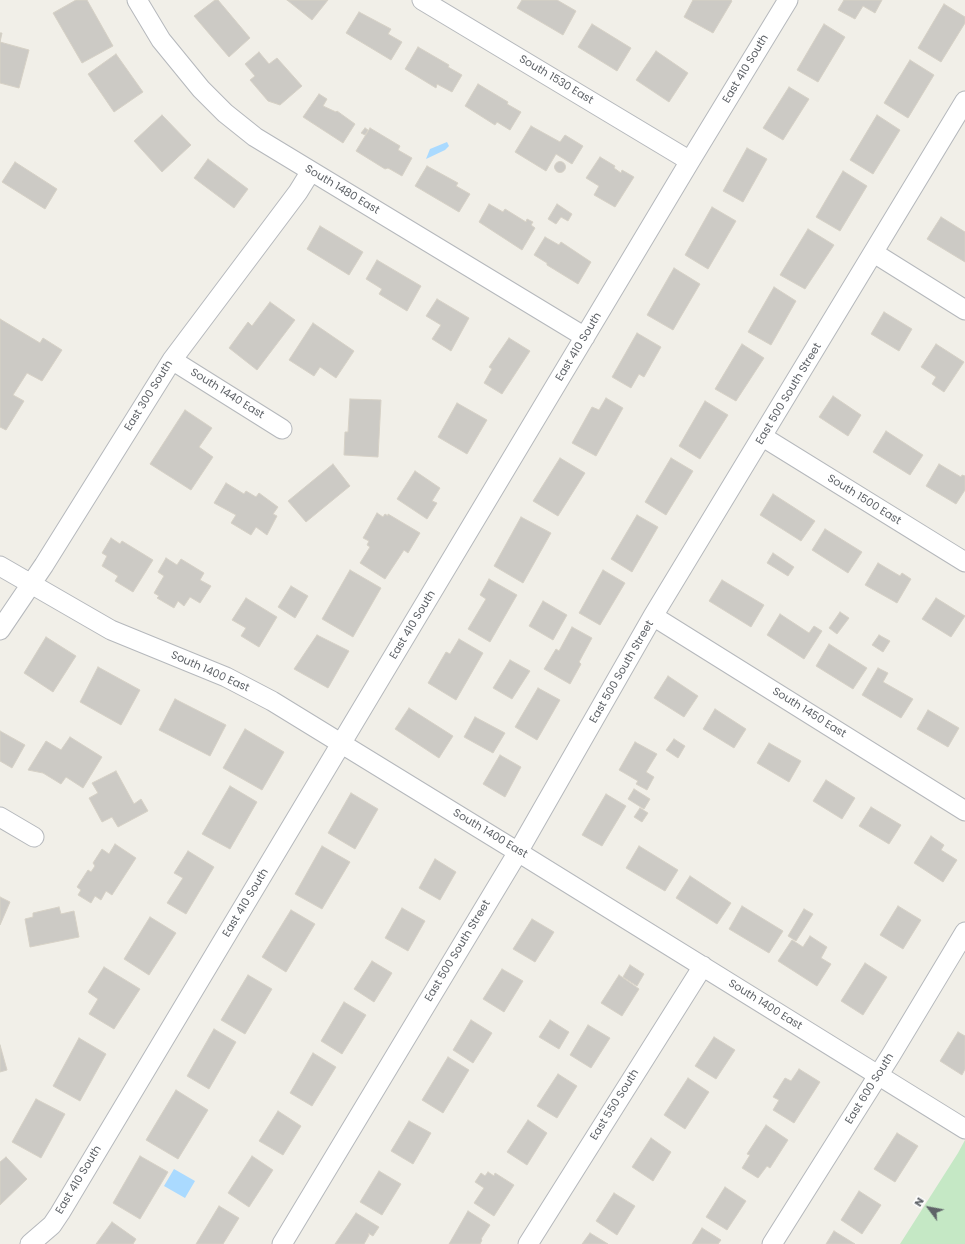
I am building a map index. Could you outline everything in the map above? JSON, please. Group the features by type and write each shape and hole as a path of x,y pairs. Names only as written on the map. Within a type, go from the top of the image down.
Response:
{"street":[{"name":"South 1480 East","path":"137,0 161,40 205,93 255,137 585,337"},
{"name":"South 1530 East","path":"422,0 690,161"},
{"name":"East 410 South","path":"30,1244 52,1225 788,0"},
{"name":"East 500 South Street","path":"282,1244 518,852 654,616 965,101"},
{"name":"East 300 South","path":"0,630 172,360 298,192 311,171"},
{"path":"874,253 965,310"},
{"name":"South 1440 East","path":"172,360 282,429"},
{"name":"South 1500 East","path":"763,437 965,562"},
{"name":"South 1400 East","path":"0,566 111,630 226,677 272,701 965,1129"},
{"name":"South 1450 East","path":"654,616 965,810"},
{"path":"0,817 34,837"},
{"name":"East 600 South","path":"772,1244 878,1076 965,932"},
{"name":"East 550 South","path":"528,1244 703,966"}],"green space":[{"path":"965,1140 965,1244 900,1244 958,1153"}],"water":[{"path":"447,142 449,146 445,150 426,159 430,149"},
{"path":"174,1169 195,1181 185,1198 164,1186"}],"building":[{"path":"76,0 87,0 113,46 82,63 53,13"},
{"path":"215,0 218,0 250,38 229,57 194,16"},
{"path":"287,0 328,0 312,20"},
{"path":"522,0 557,0 576,11 563,35 517,8"},
{"path":"693,0 732,1 713,33 684,17"},
{"path":"844,0 882,0 875,13 863,6 855,19 838,10"},
{"path":"944,4 965,17 965,23 941,62 918,48"},
{"path":"359,12 391,29 388,34 402,42 391,60 346,33"},
{"path":"592,24 631,48 617,71 578,47"},
{"path":"824,24 845,37 818,82 797,70"},
{"path":"0,42 29,50 19,88 0,83"},
{"path":"418,47 449,65 448,67 462,75 452,92 437,84 436,88 405,69"},
{"path":"656,51 688,73 669,102 636,80"},
{"path":"259,52 269,64 277,58 302,86 280,105 268,101 250,80 255,76 245,64"},
{"path":"116,54 143,92 114,112 88,74"},
{"path":"910,60 934,75 908,118 884,103"},
{"path":"478,84 508,102 507,104 521,112 510,130 497,122 495,125 465,106"},
{"path":"789,87 809,99 783,140 763,128"},
{"path":"319,94 327,99 323,106 336,112 337,111 355,124 343,143 303,117"},
{"path":"162,115 191,145 162,172 134,141"},
{"path":"877,115 900,130 873,174 850,160"},
{"path":"531,126 560,142 565,135 583,146 572,164 556,154 546,171 515,152"},
{"path":"365,128 368,130 365,135 361,133"},
{"path":"370,128 400,146 398,150 412,158 402,176 388,168 385,169 356,151"},
{"path":"747,148 767,159 743,202 723,191"},
{"path":"600,157 615,166 614,168 621,173 622,170 634,177 615,207 594,195 599,186 586,178"},
{"path":"208,159 248,189 234,208 194,178"},
{"path":"560,161 564,163 566,167 564,171 560,173 556,171 554,167 556,163"},
{"path":"15,162 57,189 45,209 2,182"},
{"path":"427,166 458,183 456,186 470,194 459,212 415,186"},
{"path":"843,171 867,186 840,231 816,217"},
{"path":"489,204 503,212 505,209 526,222 527,219 533,222 531,225 535,228 522,250 479,222"},
{"path":"557,204 572,214 568,221 561,217 556,224 548,219"},
{"path":"712,207 736,221 708,269 685,255"},
{"path":"941,217 965,232 965,262 927,239"},
{"path":"320,226 363,252 349,275 307,249"},
{"path":"808,229 834,245 805,289 780,275"},
{"path":"545,237 559,245 561,242 591,262 578,284 534,255"},
{"path":"377,260 421,286 407,311 379,294 382,289 366,279"},
{"path":"674,268 700,284 673,330 647,315"},
{"path":"774,287 796,301 771,345 748,332"},
{"path":"437,299 469,318 451,351 432,339 441,325 426,316"},
{"path":"270,302 295,320 257,370 229,348 248,322 252,326"},
{"path":"884,312 912,329 899,351 871,334"},
{"path":"0,319 40,343 43,338 62,350 42,381 27,373 13,395 24,401 6,430 0,427"},
{"path":"313,323 354,351 336,378 320,367 314,376 289,360"},
{"path":"637,333 661,347 644,377 639,374 631,388 612,377"},
{"path":"509,338 530,351 502,394 484,383 492,369 489,367"},
{"path":"742,344 764,358 736,401 715,389"},
{"path":"936,344 964,362 944,392 932,384 936,377 921,367"},
{"path":"833,396 861,415 848,436 819,417"},
{"path":"606,398 623,408 596,456 572,443 592,407 599,410"},
{"path":"350,399 381,400 378,457 344,455 345,432 348,432"},
{"path":"705,401 728,415 700,459 679,446"},
{"path":"457,403 487,420 467,454 438,437"},
{"path":"185,410 212,428 199,447 213,457 191,490 150,464"},
{"path":"886,431 923,455 910,475 873,452"},
{"path":"560,458 585,473 558,516 533,501"},
{"path":"671,458 693,471 666,515 645,502"},
{"path":"333,464 350,486 306,522 288,501"},
{"path":"939,464 961,477 962,475 965,476 965,490 956,504 926,486"},
{"path":"415,471 440,488 432,501 437,503 427,519 397,499"},
{"path":"226,483 244,494 246,491 256,497 259,493 278,507 273,514 277,516 267,535 256,527 251,535 231,523 236,515 214,503"},
{"path":"773,494 815,521 801,541 760,515"},
{"path":"377,513 383,517 385,514 388,516 388,514 420,533 408,553 404,550 385,579 360,563 370,547 367,545 369,541 363,538"},
{"path":"637,515 658,527 632,572 611,559"},
{"path":"521,517 551,533 523,583 494,566"},
{"path":"825,529 862,552 848,573 812,550"},
{"path":"111,538 120,544 122,541 153,560 133,592 115,581 118,576 102,566 107,556 102,553"},
{"path":"773,553 794,567 788,576 767,563"},
{"path":"166,558 177,565 181,559 204,573 200,580 211,586 200,603 190,597 184,606 178,601 174,608 157,598 159,596 154,593 164,576 158,572"},
{"path":"878,563 900,576 902,573 911,579 897,603 865,585"},
{"path":"350,570 381,588 353,637 322,619"},
{"path":"603,570 625,583 600,625 579,613"},
{"path":"489,579 517,595 490,642 468,629 486,599 480,595"},
{"path":"722,580 764,605 751,627 709,601"},
{"path":"291,586 308,596 295,618 278,607"},
{"path":"246,598 277,617 259,647 241,636 246,628 232,620"},
{"path":"936,598 965,616 951,637 922,619"},
{"path":"543,601 567,615 553,640 529,626"},
{"path":"840,612 849,618 837,634 829,628"},
{"path":"780,614 809,633 814,626 822,631 804,659 767,635"},
{"path":"572,627 592,638 579,662 581,664 570,684 544,669 556,649 559,651"},
{"path":"317,635 349,651 328,688 294,669"},
{"path":"879,635 890,641 883,652 872,645"},
{"path":"46,637 76,656 53,692 24,673"},
{"path":"459,639 483,653 456,700 428,683 446,652 450,654"},
{"path":"829,644 867,668 853,689 816,666"},
{"path":"510,660 530,671 512,699 493,688"},
{"path":"98,667 140,690 121,725 80,702"},
{"path":"878,668 888,673 883,682 913,699 901,718 862,695"},
{"path":"668,676 698,696 684,717 654,698"},
{"path":"538,688 560,700 537,740 515,727"},
{"path":"175,699 226,725 210,756 159,730"},
{"path":"409,708 453,736 439,758 395,729"},
{"path":"715,709 746,729 734,748 703,729"},
{"path":"928,710 959,728 948,747 917,729"},
{"path":"475,717 505,733 493,753 464,737"},
{"path":"245,729 284,752 262,790 223,768"},
{"path":"0,731 25,745 12,768 0,761"},
{"path":"70,737 102,757 83,788 66,777 61,784 43,773 28,770 46,741 61,750"},
{"path":"674,739 685,746 678,758 666,750"},
{"path":"635,742 657,754 646,772 654,777 647,790 636,784 638,781 619,770"},
{"path":"769,743 801,761 789,782 757,763"},
{"path":"500,755 521,767 505,797 483,784"},
{"path":"116,771 134,804 141,799 148,811 118,827 112,817 102,822 89,798 98,793 92,783"},
{"path":"826,780 855,798 842,819 813,801"},
{"path":"230,786 257,802 230,849 202,834"},
{"path":"634,789 650,799 644,809 628,799"},
{"path":"351,793 378,809 355,849 328,833"},
{"path":"606,794 626,806 602,846 582,835"},
{"path":"871,807 901,825 889,844 859,826"},
{"path":"640,808 648,813 642,822 634,817"},
{"path":"931,836 944,845 941,850 957,860 943,882 914,863"},
{"path":"115,844 136,858 112,895 106,891 101,900 95,896 91,903 78,895 81,890 77,887 88,870 91,872 95,866 93,863 102,849 109,854"},
{"path":"322,846 350,862 322,909 295,894"},
{"path":"639,846 678,870 665,891 626,868"},
{"path":"188,851 214,867 186,914 167,903 183,878 174,873"},
{"path":"435,859 456,872 440,900 419,888"},
{"path":"690,876 731,903 717,924 676,898"},
{"path":"0,897 10,902 0,925"},
{"path":"742,906 783,931 769,953 729,929"},
{"path":"898,906 921,920 903,949 880,935"},
{"path":"59,907 61,914 74,911 79,937 30,947 25,919 33,917 33,913"},
{"path":"402,908 425,921 408,951 385,938"},
{"path":"804,909 813,914 796,941 788,936"},
{"path":"291,910 315,924 286,972 262,957"},
{"path":"150,917 176,933 149,975 124,959"},
{"path":"532,919 554,932 535,962 513,949"},
{"path":"810,936 827,947 821,958 831,964 817,986 778,961 792,940 803,947"},
{"path":"372,961 392,973 374,1002 354,989"},
{"path":"865,963 887,977 863,1015 841,1001"},
{"path":"630,965 644,974 637,986 623,977"},
{"path":"104,967 140,989 114,1029 89,1014 98,999 88,992"},
{"path":"502,969 523,981 504,1012 483,999"},
{"path":"248,975 272,989 245,1034 221,1020"},
{"path":"619,975 639,989 622,1016 601,1003"},
{"path":"344,1002 366,1015 342,1054 321,1041"},
{"path":"471,1020 492,1033 473,1063 453,1050"},
{"path":"550,1020 569,1032 559,1049 539,1037"},
{"path":"588,1025 610,1038 591,1068 570,1055"},
{"path":"214,1029 236,1042 209,1089 187,1076"},
{"path":"958,1032 965,1036 965,1069 962,1075 940,1061"},
{"path":"714,1037 735,1050 716,1079 695,1066"},
{"path":"79,1038 106,1054 80,1101 53,1086"},
{"path":"0,1045 7,1070 0,1072"},
{"path":"313,1053 336,1067 312,1106 290,1093"},
{"path":"448,1057 469,1070 443,1113 422,1100"},
{"path":"799,1069 820,1082 794,1123 773,1110 779,1100 773,1097 785,1078 791,1081"},
{"path":"558,1074 577,1086 557,1118 537,1106"},
{"path":"688,1078 709,1092 685,1129 664,1115"},
{"path":"176,1090 208,1110 178,1159 146,1140"},
{"path":"36,1099 65,1114 41,1158 12,1142"},
{"path":"278,1111 301,1126 283,1155 259,1141"},
{"path":"528,1120 547,1133 527,1165 507,1152"},
{"path":"409,1121 431,1133 413,1164 391,1151"},
{"path":"766,1125 788,1140 770,1168 767,1166 758,1178 742,1168 750,1155 747,1154"},
{"path":"897,1133 918,1146 895,1182 874,1169"},
{"path":"651,1138 671,1152 653,1181 632,1167"},
{"path":"140,1156 168,1172 140,1219 113,1203"},
{"path":"252,1156 273,1170 249,1207 228,1193"},
{"path":"6,1157 27,1179 0,1205 0,1162"},
{"path":"379,1171 401,1184 382,1215 360,1202"},
{"path":"488,1172 494,1176 495,1173 514,1185 494,1216 474,1203 484,1188 475,1182 481,1173 485,1176"},
{"path":"725,1187 746,1201 727,1230 706,1217"},
{"path":"859,1191 881,1205 862,1234 841,1220"},
{"path":"614,1193 635,1206 617,1235 596,1221"},
{"path":"219,1206 239,1218 223,1244 196,1244"},
{"path":"468,1211 490,1225 481,1239 480,1244 449,1244"},
{"path":"356,1213 379,1227 373,1236 368,1233 369,1235 364,1244 335,1244"},
{"path":"112,1222 136,1239 133,1244 96,1244"},
{"path":"702,1228 721,1240 718,1244 692,1244"},
{"path":"834,1231 855,1244 826,1244"},
{"path":"590,1233 608,1244 582,1244"}]}
